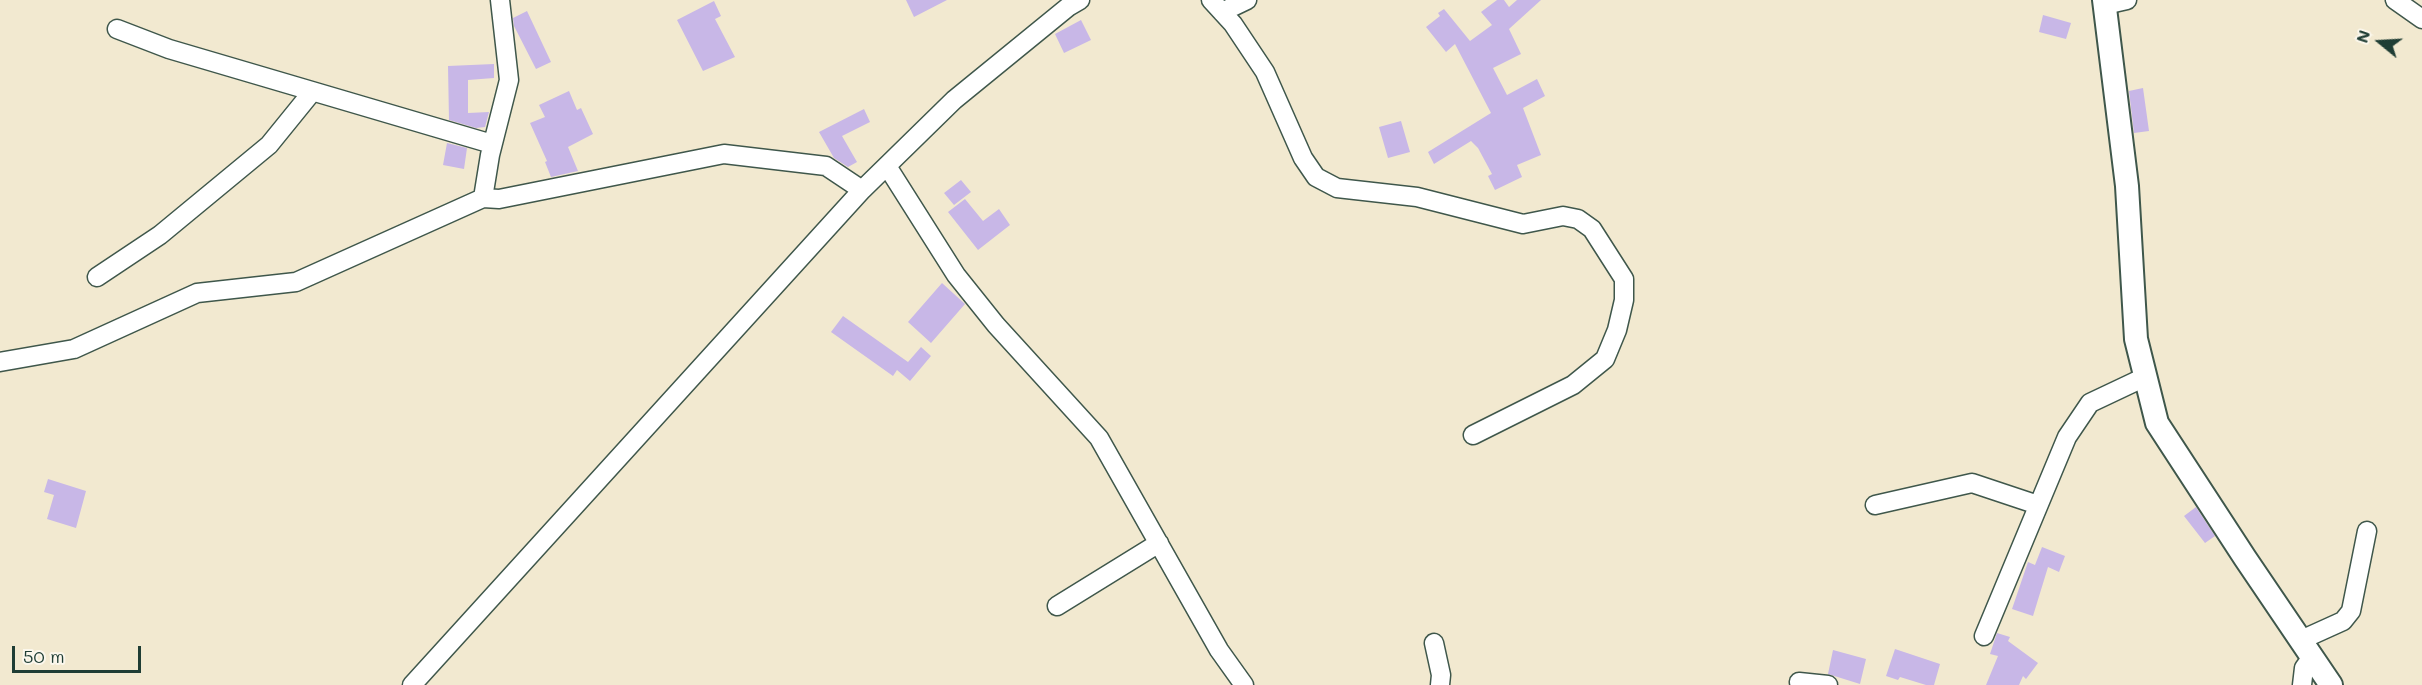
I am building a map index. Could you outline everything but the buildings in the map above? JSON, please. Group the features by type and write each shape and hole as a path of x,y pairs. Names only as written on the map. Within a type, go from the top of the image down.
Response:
{"main road":[{"path":"2105,3 2127,186 2136,339 2157,423 2331,685"}],"street":[{"path":"483,198 492,144 509,80 500,0"},
{"path":"412,685 862,190 954,100 1068,7 1080,0"},
{"path":"1216,6 1247,0"},
{"path":"2105,3 2127,0"},
{"path":"2395,0 2422,19"},
{"path":"1216,6 1233,24 1265,72 1303,158 1316,177 1337,188 1417,197 1523,224 1563,216 1578,219 1592,229 1624,279 1624,300 1617,330 1605,359 1573,385 1473,435"},
{"path":"117,29 169,49 492,144"},
{"path":"97,277 160,235 269,145 312,92"},
{"path":"0,362 74,349 197,293 296,282 483,198 499,199 724,154 826,166 862,190"},
{"path":"887,166 956,275 996,325 1099,438 1219,651 1244,685"},
{"path":"1983,636 2067,437 2090,403 2145,377"},
{"path":"1875,505 1972,483 2038,506"},
{"path":"2302,685 2306,648 2343,621 2351,611 2367,531"},
{"path":"1057,606 1159,543"},
{"path":"1434,644 1441,675 1440,685"},
{"path":"1799,682 1828,685"}]}
